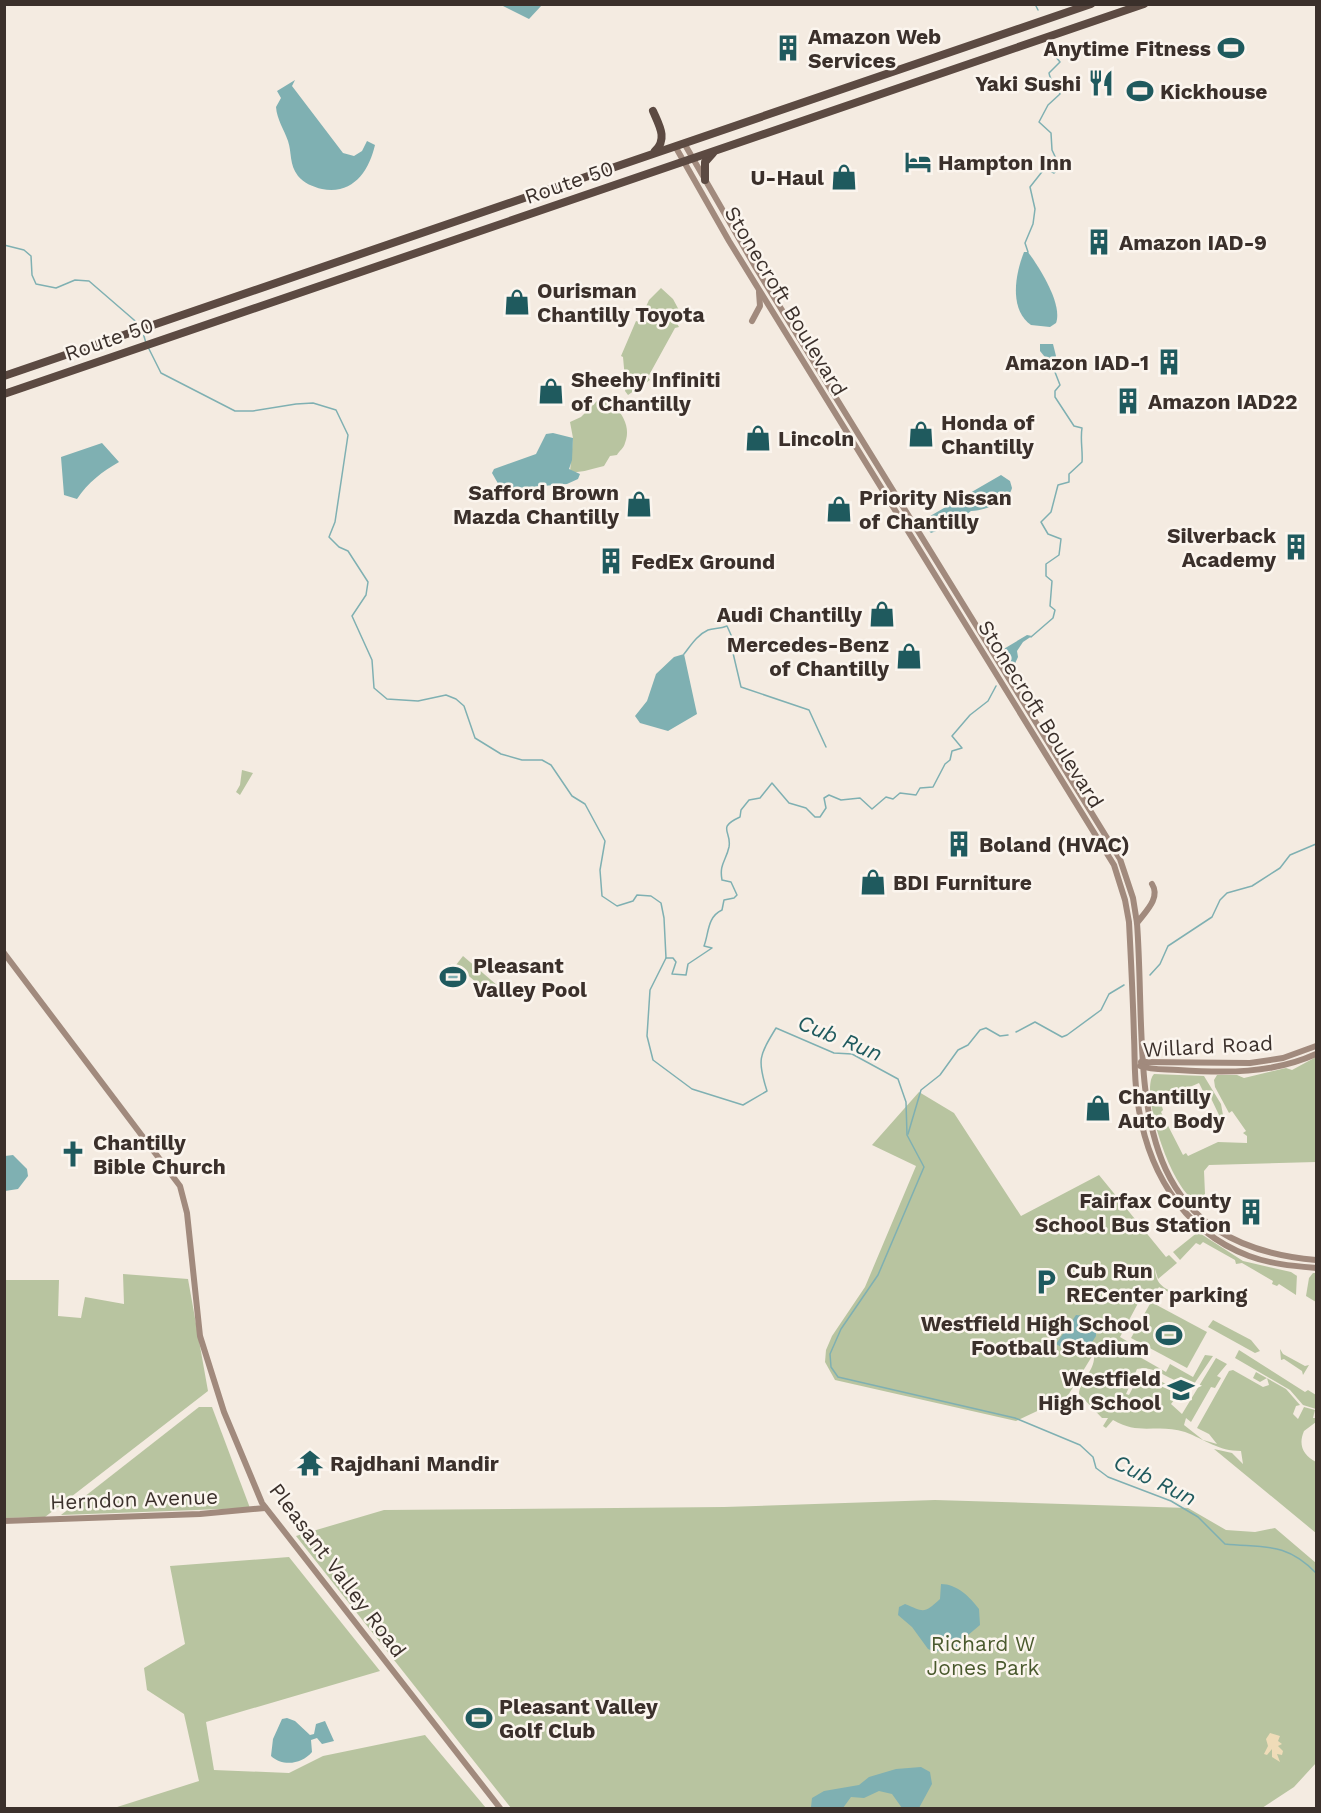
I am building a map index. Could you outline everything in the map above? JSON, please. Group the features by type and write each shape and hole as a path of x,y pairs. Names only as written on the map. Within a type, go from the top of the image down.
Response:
{"highway":[{"name":"Route 50","path":"4,376 1091,4"},
{"name":"Route 50","path":"4,393 1144,4"},
{"path":"651,155 661,144 662,138 653,111"},
{"path":"705,180 705,162 716,150"}],"main road":[{"name":"Stonecroft Boulevard","path":"684,143 756,268 1116,851 1127,876 1137,923 1143,1064 1148,1113 1157,1149 1173,1185 1194,1211 1217,1230 1245,1245 1271,1254 1317,1260"},
{"name":"Stonecroft Boulevard","path":"675,146 682,162 1114,865 1129,922 1134,1064 1138,1107 1144,1136 1155,1165 1178,1205 1208,1234 1232,1249 1267,1261 1317,1268"},
{"path":"752,321 760,306 759,288"},
{"path":"1137,923 1155,897 1156,890 1152,884"},
{"name":"Pleasant Valley Road","path":"4,954 180,1186 187,1213 198,1324 207,1363 236,1443 265,1508 500,1809"},
{"name":"Willard Road","path":"1134,1064 1250,1064 1283,1058 1317,1046"},
{"name":"Willard Road","path":"1143,1064 1218,1072 1251,1071 1284,1066 1317,1054"},
{"name":"Herndon Avenue","path":"4,1521 201,1514 265,1508"}],"green space":[{"path":"661,288 673,299 680,312 673,317 679,327 675,328 648,377 650,380 628,395 625,391 627,383 622,380 625,379 621,356 636,321 639,322 649,300"},
{"path":"602,396 613,404 625,422 627,436 624,445 617,455 610,456 604,466 570,472 573,438 570,422 581,417"},
{"path":"242,770 253,773 240,795 236,792 240,785"},
{"path":"463,956 498,986 491,995 456,965"},
{"path":"1316,1057 1316,1162 1209,1165 1204,1171 1205,1194 1199,1201 1189,1196 1179,1183 1161,1143 1151,1100 1150,1084 1154,1074 1204,1076 1221,1104 1223,1115 1218,1121 1216,1117 1219,1115 1207,1090 1203,1091 1199,1083 1169,1096 1167,1101 1161,1103 1163,1110 1161,1112 1183,1155 1186,1153 1188,1156 1218,1142 1247,1143 1247,1136 1243,1133 1246,1131 1232,1111 1229,1113 1215,1087 1214,1080 1217,1075 1237,1075 1244,1078 1286,1068 1292,1070"},
{"path":"919,1092 954,1113 1021,1216 1099,1175 1166,1257 1169,1255 1177,1263 1158,1279 1155,1269 1156,1275 1160,1284 1182,1296 1182,1299 1159,1287 1153,1297 1144,1292 1120,1337 1142,1350 1138,1356 1166,1372 1170,1364 1193,1377 1205,1355 1213,1356 1194,1384 1179,1382 1145,1368 1137,1369 1126,1394 1129,1395 1139,1376 1148,1374 1180,1392 1171,1404 1182,1414 1216,1358 1227,1364 1217,1376 1221,1378 1215,1388 1211,1387 1191,1422 1186,1418 1184,1425 1203,1440 1185,1432 1132,1427 1113,1420 1106,1428 1103,1426 1108,1418 1102,1418 1079,1394 1093,1365 1094,1353 1067,1397 1016,1421 835,1380 825,1362 826,1350 832,1336 865,1287 916,1166 872,1145"},
{"path":"1198,1232 1243,1261 1291,1272 1297,1276 1296,1295 1279,1284 1277,1286 1272,1284 1273,1281 1242,1263 1236,1264 1235,1260 1203,1242 1200,1245 1196,1243 1180,1260 1173,1252"},
{"path":"1316,1273 1316,1302 1306,1296 1309,1278"},
{"path":"123,1274 188,1279 208,1391 45,1517 5,1518 4,1280 59,1280 58,1316 81,1318 85,1297 124,1304"},
{"name":"Westfield High School Football Stadium","path":"1151,1302 1207,1332 1187,1368 1131,1338"},
{"path":"1213,1320 1251,1340 1260,1351 1255,1353 1208,1327"},
{"path":"1280,1349 1283,1354 1305,1366 1309,1365 1303,1375 1302,1371 1284,1359 1281,1360"},
{"path":"1239,1350 1305,1392 1308,1390 1316,1395 1316,1409 1303,1405 1290,1390 1235,1358"},
{"path":"1233,1370 1263,1387 1269,1385 1267,1378 1286,1389 1300,1405 1296,1406 1293,1414 1298,1419 1304,1407 1315,1410 1313,1418 1316,1418 1316,1422 1304,1431 1302,1445 1305,1453 1316,1462 1316,1533 1214,1449 1232,1453 1243,1464 1241,1451 1219,1447 1203,1440 1217,1444 1209,1434 1197,1428 1229,1371"},
{"path":"1256,1372 1267,1378 1260,1382 1253,1378"},
{"path":"199,1407 212,1407 250,1508 61,1515"},
{"name":"Richard W Jones Park","path":"935,1500 1188,1508 1226,1530 1255,1532 1275,1528 1316,1563 1316,1763 1294,1787 1262,1808 511,1808 296,1536 384,1510 724,1507"},
{"path":"289,1557 380,1671 206,1722 214,1770 289,1773 323,1756 425,1735 486,1808 114,1808 199,1781 184,1714 147,1690 144,1668 185,1644 170,1566"}],"sand":[{"path":"1270,1733 1280,1736 1278,1741 1282,1744 1278,1746 1283,1751 1282,1755 1277,1754 1280,1762 1272,1757 1272,1749 1267,1755 1264,1754 1268,1746 1266,1739"}],"water":[{"path":"501,4 542,5 529,19"},
{"path":"295,80 292,86 343,153 354,156 362,151 367,141 375,145 369,164 351,185 333,190 322,189 306,183 295,172 288,141 276,107 281,98 277,91"},
{"path":"1024,252 1028,252 1033,259 1053,296 1057,315 1056,323 1050,327 1031,325 1019,310 1016,281"},
{"path":"1040,344 1053,344 1056,356 1053,367 1040,351"},
{"path":"553,433 573,438 572,460 569,469 580,474 578,479 567,484 506,489 500,487 492,473 494,469 536,454 546,434"},
{"path":"102,443 119,462 96,478 77,499 64,495 61,457"},
{"path":"1001,475 1010,481 1012,488 1006,498 988,507 971,511 942,529 931,533 926,528 925,519"},
{"path":"1027,635 1032,636 1023,642 1017,651 1018,657 1012,670 1002,650"},
{"path":"684,654 697,714 668,731 640,723 635,716 647,701 656,674 674,657"},
{"name":"Pleasant Valley Pool","path":"450,964 461,974 455,981 458,984 455,989 445,980 452,972 447,967"},
{"path":"13,1155 27,1169 28,1176 18,1189 5,1191 5,1156"},
{"path":"1076,1315 1086,1316 1096,1325 1096,1336 1085,1353 1068,1351 1056,1344"},
{"path":"941,1584 958,1589 979,1609 980,1625 961,1641 958,1652 946,1649 935,1652 928,1649 912,1627 898,1615 899,1607 905,1604 920,1610 930,1607 940,1599"},
{"path":"282,1719 295,1721 310,1735 314,1734 316,1724 325,1721 334,1741 322,1744 317,1738 311,1740 312,1752 308,1756 292,1763 281,1762 271,1756 273,1739"},
{"path":"921,1767 930,1772 932,1784 919,1808 902,1808 892,1794 879,1791 864,1798 851,1797 843,1808 811,1807 812,1798 824,1791 859,1785 869,1777 896,1769"}],"waterway":[{"path":"493,4 502,5"},
{"path":"1035,4 1038,10"},
{"path":"1028,252 1025,243 1033,224 1035,209 1030,187 1045,168 1054,173 1060,167 1052,150 1051,133 1039,122 1048,105 1060,94 1049,73 1060,62 1051,51"},
{"name":"Cub Run","path":"4,245 24,250 31,256 32,275 36,284 56,288 75,280 89,281 141,326"},
{"name":"Cub Run","path":"143,333 146,343"},
{"name":"Cub Run","path":"148,347 161,373 235,411 253,411 313,403 336,410 348,435 335,522 329,537 339,547 348,551 368,582 366,595 352,616 372,660 374,688 387,699 418,701 446,695 456,699 464,706 475,738 501,754 522,760 542,760 551,765 572,796 585,804 605,841 600,870 602,896 617,906 633,901 637,895 651,896 661,903 666,958 650,990 647,1036 653,1060 692,1089 743,1105 767,1091 761,1058 776,1028 834,1053 852,1054 898,1079 906,1102 907,1135 924,1167 878,1275 841,1329 830,1354 831,1367 838,1377 1015,1418 1080,1445 1093,1457 1096,1468 1108,1477 1171,1501 1198,1517 1225,1544 1285,1551 1316,1573"},
{"path":"1031,637 1053,618 1055,610 1050,606 1052,581 1046,576 1046,564 1059,555 1061,539 1048,534 1041,522 1051,512 1058,485 1069,482 1069,474 1082,462 1082,428 1074,426 1055,397 1055,391 1060,385 1053,367"},
{"path":"684,654 694,640 704,632 727,626 736,646 733,653 741,687 809,710 826,747"},
{"path":"666,958 673,958 676,962 672,974 686,975 688,964 712,948 704,946 711,921 722,910 724,900 737,895 731,882 722,880 721,875 729,847 727,827 740,817 741,810 749,800 760,798 772,783 789,803 806,808 815,817 820,817 826,808 824,798 829,795 841,800 860,798 872,809 886,797 893,799 900,793 916,795 920,788 933,787 945,764 950,760 952,751 962,748 952,736 970,715 988,701 996,686"},
{"path":"1150,975 1160,964 1168,946 1212,917 1220,900 1227,893 1252,886 1280,868 1290,855 1316,844"},
{"path":"1016,1032 1035,1022 1062,1037 1067,1035 1101,1010 1109,994 1124,985"},
{"path":"908,1134 921,1090 940,1075 958,1050 968,1045 980,1030 986,1028 1000,1036 1008,1035"}],"place":[{"name":"Amazon Web Services","path":"788,48"},
{"name":"Anytime Fitness","path":"1231,48"},
{"name":"Yaki Sushi","path":"1101,83"},
{"name":"Kickhouse","path":"1140,91"},
{"name":"Hampton Inn","path":"918,162"},
{"name":"U-Haul","path":"844,177"},
{"name":"Amazon IAD-9","path":"1099,242"},
{"name":"Ourisman Chantilly Toyota","path":"517,302"},
{"name":"Amazon IAD-1","path":"1169,362"},
{"name":"Sheehy Infiniti of Chantilly","path":"551,391"},
{"name":"Amazon IAD22","path":"1128,401"},
{"name":"Honda of Chantilly","path":"921,434"},
{"name":"Lincoln","path":"758,438"},
{"name":"Safford Brown Mazda Chantilly","path":"639,504"},
{"name":"Priority Nissan of Chantilly","path":"839,509"},
{"name":"Silverback Academy","path":"1296,547"},
{"name":"FedEx Ground","path":"611,561"},
{"name":"Audi Chantilly","path":"882,614"},
{"name":"Mercedes-Benz of Chantilly","path":"909,656"},
{"name":"Boland (HVAC)","path":"959,844"},
{"name":"BDI Furniture","path":"873,882"},
{"name":"Pleasant Valley Pool","path":"453,977"},
{"name":"Chantilly Auto Body","path":"1098,1108"},
{"name":"Chantilly Bible Church","path":"73,1154"},
{"name":"Fairfax County School Bus Station","path":"1251,1212"},
{"name":"Cub Run RECenter parking","path":"1046,1282"},
{"name":"Westfield High School Football Stadium","path":"1169,1335"},
{"name":"Westfield High School","path":"1181,1390"},
{"name":"Rajdhani Mandir","path":"310,1463"},
{"name":"Pleasant Valley Golf Club","path":"479,1718"}]}
